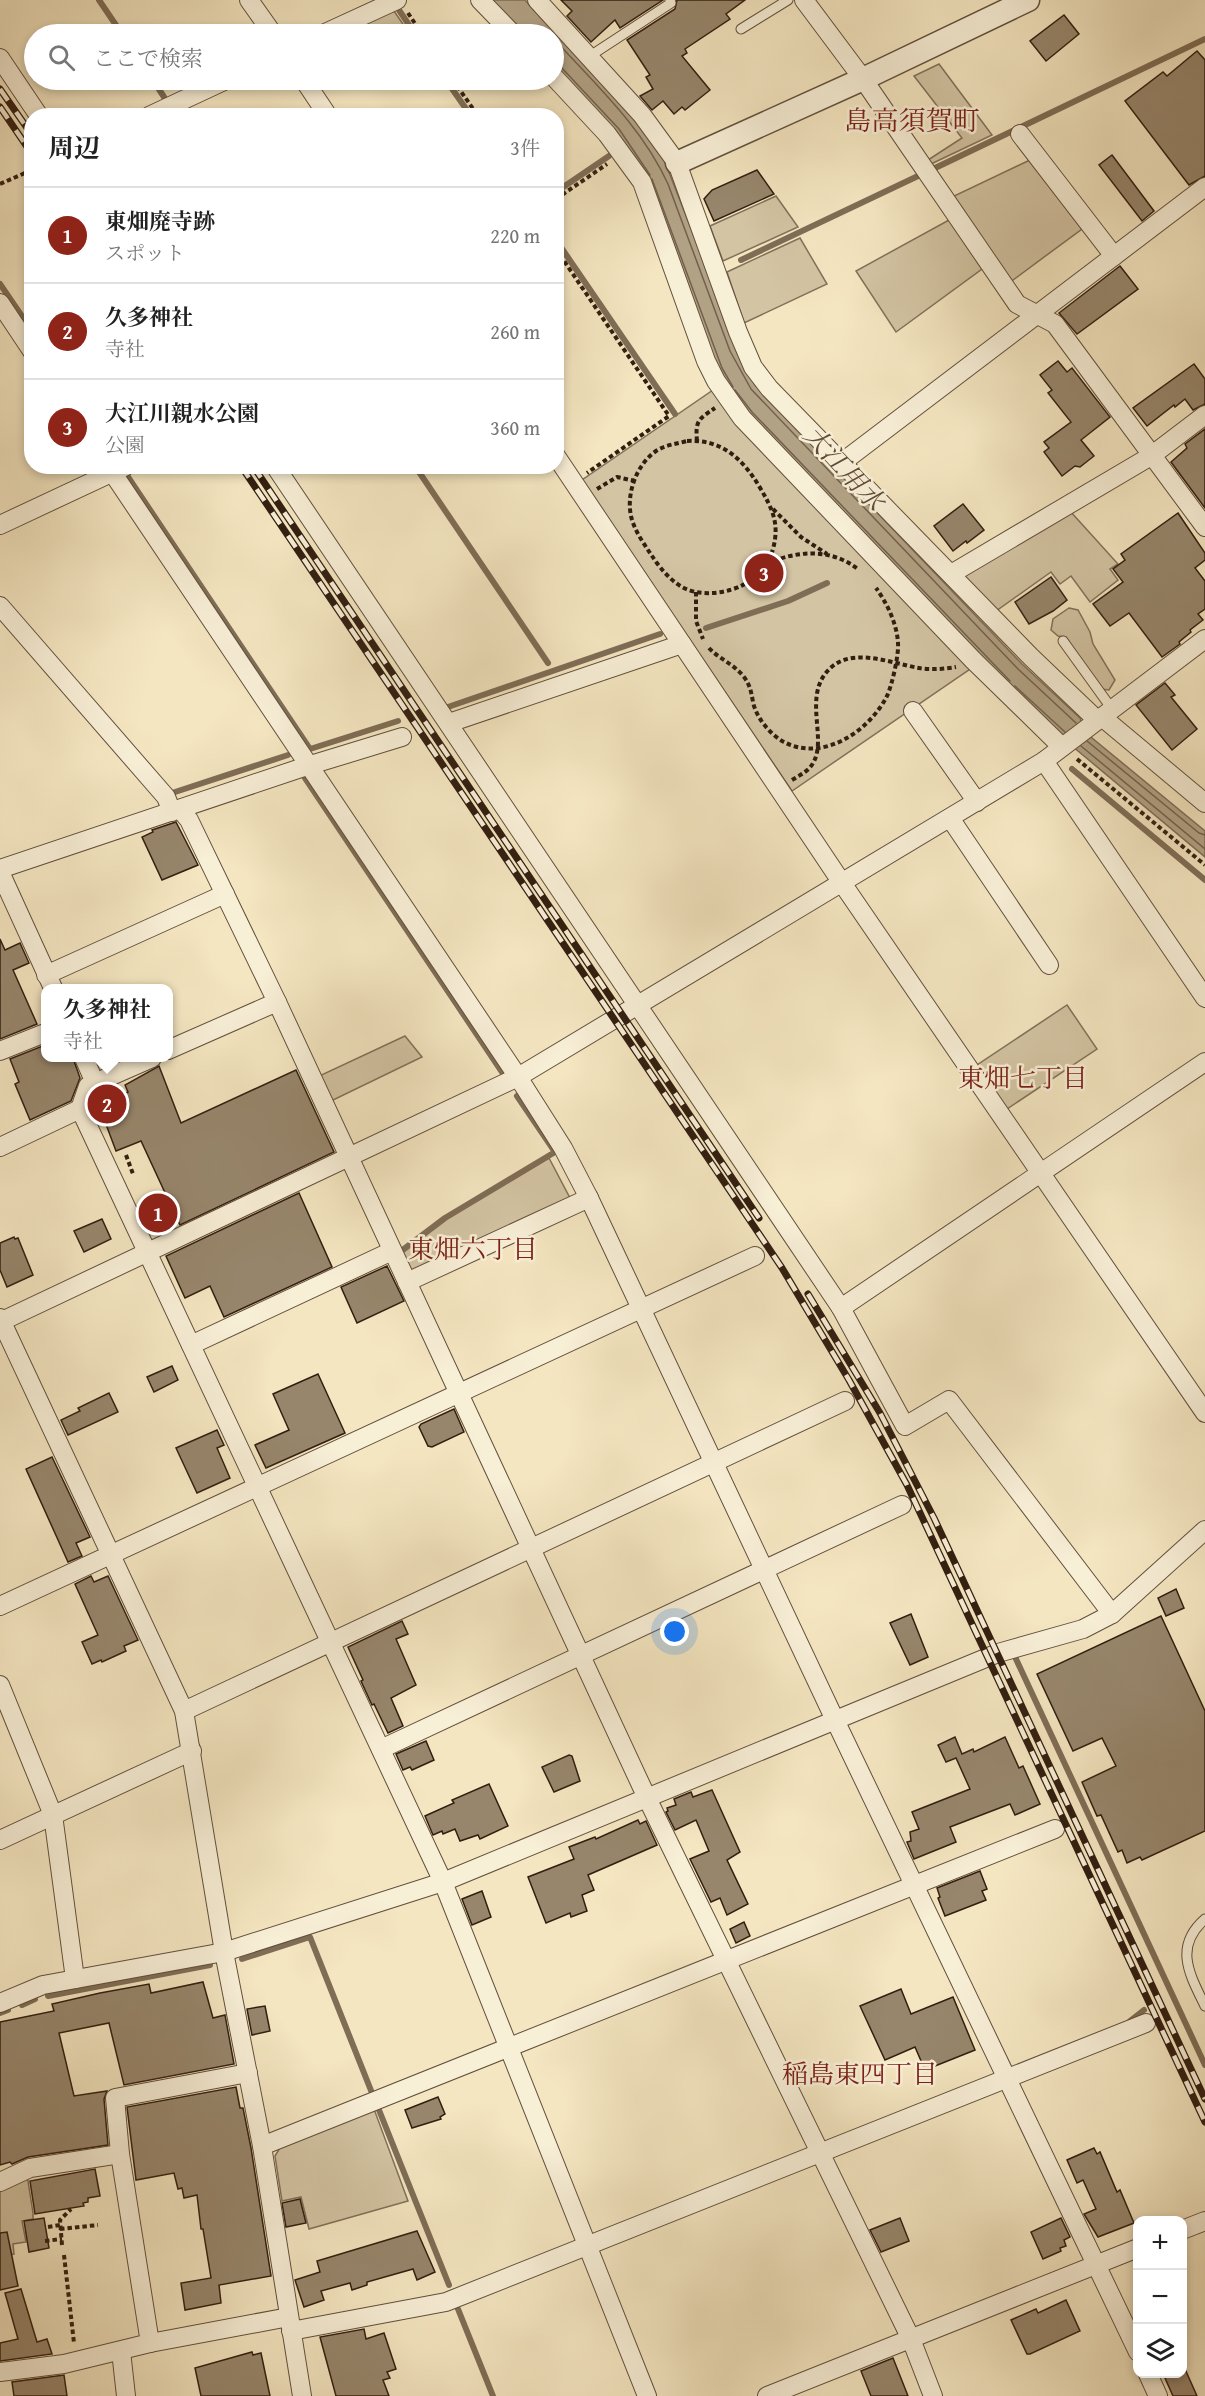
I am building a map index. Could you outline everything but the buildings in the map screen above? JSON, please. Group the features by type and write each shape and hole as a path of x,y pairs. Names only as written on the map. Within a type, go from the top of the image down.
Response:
{"street":[{"path":"249,0 266,24"},
{"path":"480,0 503,24"},
{"path":"537,0 560,24"},
{"path":"804,0 863,79 1017,304 1055,324 1205,527"},
{"path":"677,163 863,79 1018,2"},
{"path":"349,24 401,4"},
{"path":"564,29 642,115 677,163 738,332 753,367 769,388 840,464 1031,657 1205,803"},
{"path":"0,58 34,108"},
{"path":"564,88 607,134 642,182 706,361 728,400 742,418 973,660 1064,745"},
{"path":"166,108 205,90"},
{"path":"310,90 322,108"},
{"path":"1020,134 1114,256"},
{"path":"840,464 1205,188"},
{"path":"0,303 24,339"},
{"path":"951,574 1151,456 1205,415"},
{"path":"564,468 842,883 1205,1413"},
{"path":"0,525 106,474"},
{"path":"119,474 307,766 518,1077 563,1148 590,1198 1133,2344"},
{"path":"280,474 841,1308 905,1426 949,1400 1112,1614"},
{"path":"0,606 176,810 189,820 277,1002 647,1798 911,2339 933,2396"},
{"path":"302,2396 262,2146 224,1952 184,1711 0,1320 518,1077 1044,761 1205,639"},
{"path":"449,723 682,644"},
{"path":"913,711 977,802"},
{"path":"225,894 50,982 0,871 307,766 402,737"},
{"path":"1044,761 1205,998"},
{"path":"950,818 1049,965"},
{"path":"173,1048 277,1002"},
{"path":"0,1051 41,1035"},
{"path":"86,1062 95,1083"},
{"path":"143,1062 88,1086 80,1109 443,1882 647,2396"},
{"path":"841,1308 1205,1062"},
{"path":"0,1147 80,1109"},
{"path":"406,1282 590,1198"},
{"path":"191,1345 392,1251"},
{"path":"0,1606 755,1256"},
{"path":"184,1711 845,1401"},
{"path":"381,1749 902,1505"},
{"path":"0,2003 43,1985 224,1952 443,1882 998,1653 1083,1629 1112,1614 1205,1530"},
{"path":"0,1685 53,1815 75,1979"},
{"path":"0,1840 192,1751"},
{"path":"262,2146 1055,1828"},
{"path":"0,2372 76,2361 150,2343 446,2302 1146,2023"},
{"path":"150,2343 120,2154 115,2098 248,2073"},
{"path":"0,2182 30,2168 120,2154"},
{"path":"1187,2228 1205,2221"},
{"path":"767,2396 1133,2250"},
{"path":"121,2351 126,2396"},
{"path":"1150,2378 1158,2396"}],"lane":[{"path":"590,56 671,3 670,0"},
{"path":"741,29 788,0"},
{"path":"1063,641 1101,718"},
{"path":"1205,1918 1192,1933 1186,1957 1188,1970 1205,2006"}],"path":[{"path":"401,4 415,24"},
{"path":"460,90 472,108"},
{"path":"564,194 622,154"},
{"path":"0,184 24,174"},
{"path":"564,261 669,416 574,482"},
{"path":"697,441 698,420 728,400"},
{"path":"829,555 809,553 790,555 767,564 750,581 736,588 716,593 696,592 668,576 659,567 635,528 630,503 635,481 644,463 656,452 668,446 697,441 712,443 729,450 750,471 773,509 801,537 829,555 850,563 867,577"},
{"path":"585,498 611,479 617,477 635,481"},
{"path":"767,564 776,536 773,509"},
{"path":"696,592 696,621 703,639 711,650 735,667 745,678 752,690 753,702 767,729 795,747 817,750 831,747 869,721 887,696 896,661 898,642 892,617 873,584"},
{"path":"779,788 808,769 815,761 818,689 826,672 839,662 851,657 896,661 919,668 947,669 965,665 973,660"},
{"path":"1064,745 1205,865"},
{"path":"62,2245 60,2220 70,2209"},
{"path":"48,2227 98,2226"},
{"path":"80,2227 81,2236"},
{"path":"45,2241 62,2239"},
{"path":"63,2256 76,2361"}],"shaded area":[{"path":"394,11 403,24 365,24"},
{"path":"939,64 992,135 931,164 928,160 962,138 914,76"},
{"path":"1030,160 1082,229 1009,283 952,197"},
{"path":"776,196 798,227 723,261 710,226"},
{"path":"949,220 982,269 896,332 856,271"},
{"path":"800,238 827,284 744,323 727,272"},
{"path":"716,388 973,667 792,791 582,480"},
{"path":"1070,511 1118,564 1110,569 1118,580 1090,602 1071,576 1060,584 1051,572 996,611 963,577"},
{"path":"1069,608 1078,610 1090,632 1093,644 1115,680 1109,690 1101,689 1066,637 1058,636 1051,630 1053,619"},
{"path":"1067,1005 1097,1049 1007,1109 977,1065"},
{"path":"405,1036 422,1057 329,1102 317,1077"},
{"path":"549,1158 571,1200 408,1277 400,1253 445,1219"},
{"path":"374,2109 408,2201 309,2229 301,2197 282,2201 275,2156 281,2146"},
{"path":"27,2175 33,2219 22,2221 26,2242 13,2244 14,2254 0,2256 0,2188"}],"water":[{"path":"490,0 525,0 547,24 513,24"},
{"path":"564,42 636,119 663,157 746,369 755,385 1022,664 1080,718 1086,733 1205,831 1205,857 1072,746 1008,688 728,391 614,133 564,79"}],"waterway":[{"path":"99,0 115,24"},
{"path":"399,10 408,24"},
{"path":"933,169 1205,39"},
{"path":"159,90 164,97"},
{"path":"453,90 465,108"},
{"path":"564,187 609,156"},
{"path":"741,260 918,176"},
{"path":"564,252 675,414"},
{"path":"0,284 24,319"},
{"path":"126,474 310,749 398,721"},
{"path":"420,474 548,663"},
{"path":"706,628 788,601 827,583"},
{"path":"445,708 660,634"},
{"path":"172,793 288,755"},
{"path":"1072,769 1205,880"},
{"path":"305,778 504,1075"},
{"path":"400,1252 445,1218 555,1152 517,1096"},
{"path":"1016,1659 1205,2065"},
{"path":"242,1959 310,1937 372,2093"},
{"path":"48,1996 210,1965"},
{"path":"22,2005 35,1999"},
{"path":"0,2013 8,2010"},
{"path":"1130,2021 1144,2010"},
{"path":"379,2110 449,2285"},
{"path":"458,2309 493,2396"}],"railway":[{"path":"0,89 24,124"},
{"path":"0,107 24,142"},
{"path":"246,474 782,1268 849,1380 907,1485 1205,2122"},
{"path":"258,474 759,1218"},
{"path":"808,1294 880,1413 934,1518 1205,2099"}],"place":[{"name":"大江川親水公園","path":"764,573"},
{"name":"久多神社","path":"107,1104"},
{"name":"東畑廃寺跡","path":"158,1213"}],"district":[{"name":"島高須賀町","path":"912,121"},
{"name":"東畑七丁目","path":"1023,1078"},
{"name":"東畑六丁目","path":"473,1249"},
{"name":"稲島東四丁目","path":"860,2074"}],"water label":[{"name":"大江用水","path":"844,468"}]}
